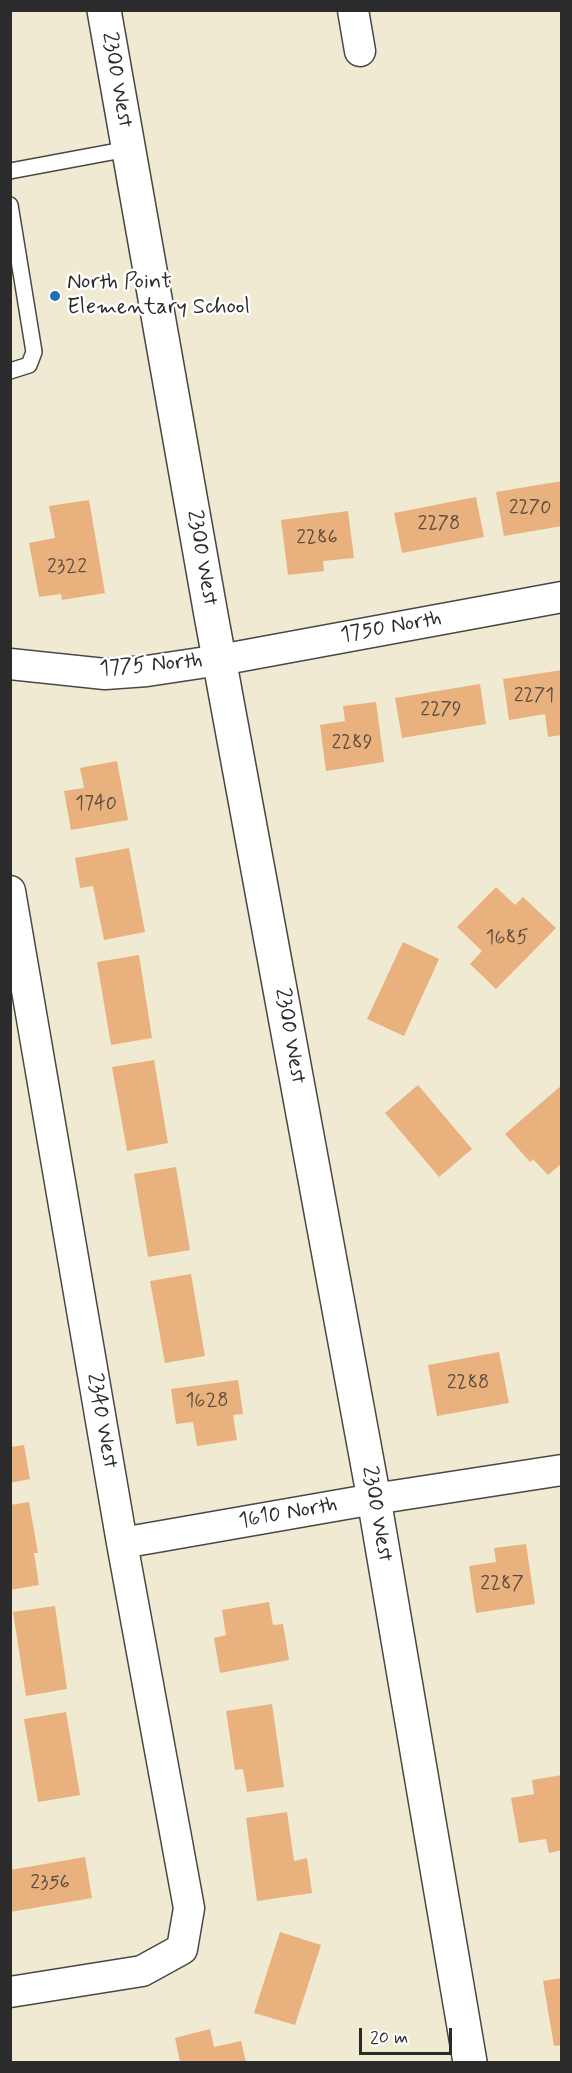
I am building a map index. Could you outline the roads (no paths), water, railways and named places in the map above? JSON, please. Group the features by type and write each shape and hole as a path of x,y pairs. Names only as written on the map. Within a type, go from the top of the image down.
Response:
{"main road":[{"name":"2300 West","path":"104,10 220,660 374,1498 470,2062"}],"street":[{"path":"353,10 360,51"},
{"name":"1750 North","path":"220,660 561,597"},
{"name":"1775 North","path":"10,664 105,674 156,670 220,660"},
{"name":"2340 West","path":"10,891 122,1543 189,1908 182,1949 142,1971 10,1992"},
{"name":"1610 North","path":"122,1543 374,1498 561,1470"}],"lane":[{"path":"10,171 128,149"},
{"path":"10,205 34,352 29,365 10,371"}],"place":[{"name":"North Point Elementary School","path":"55,296"}]}
